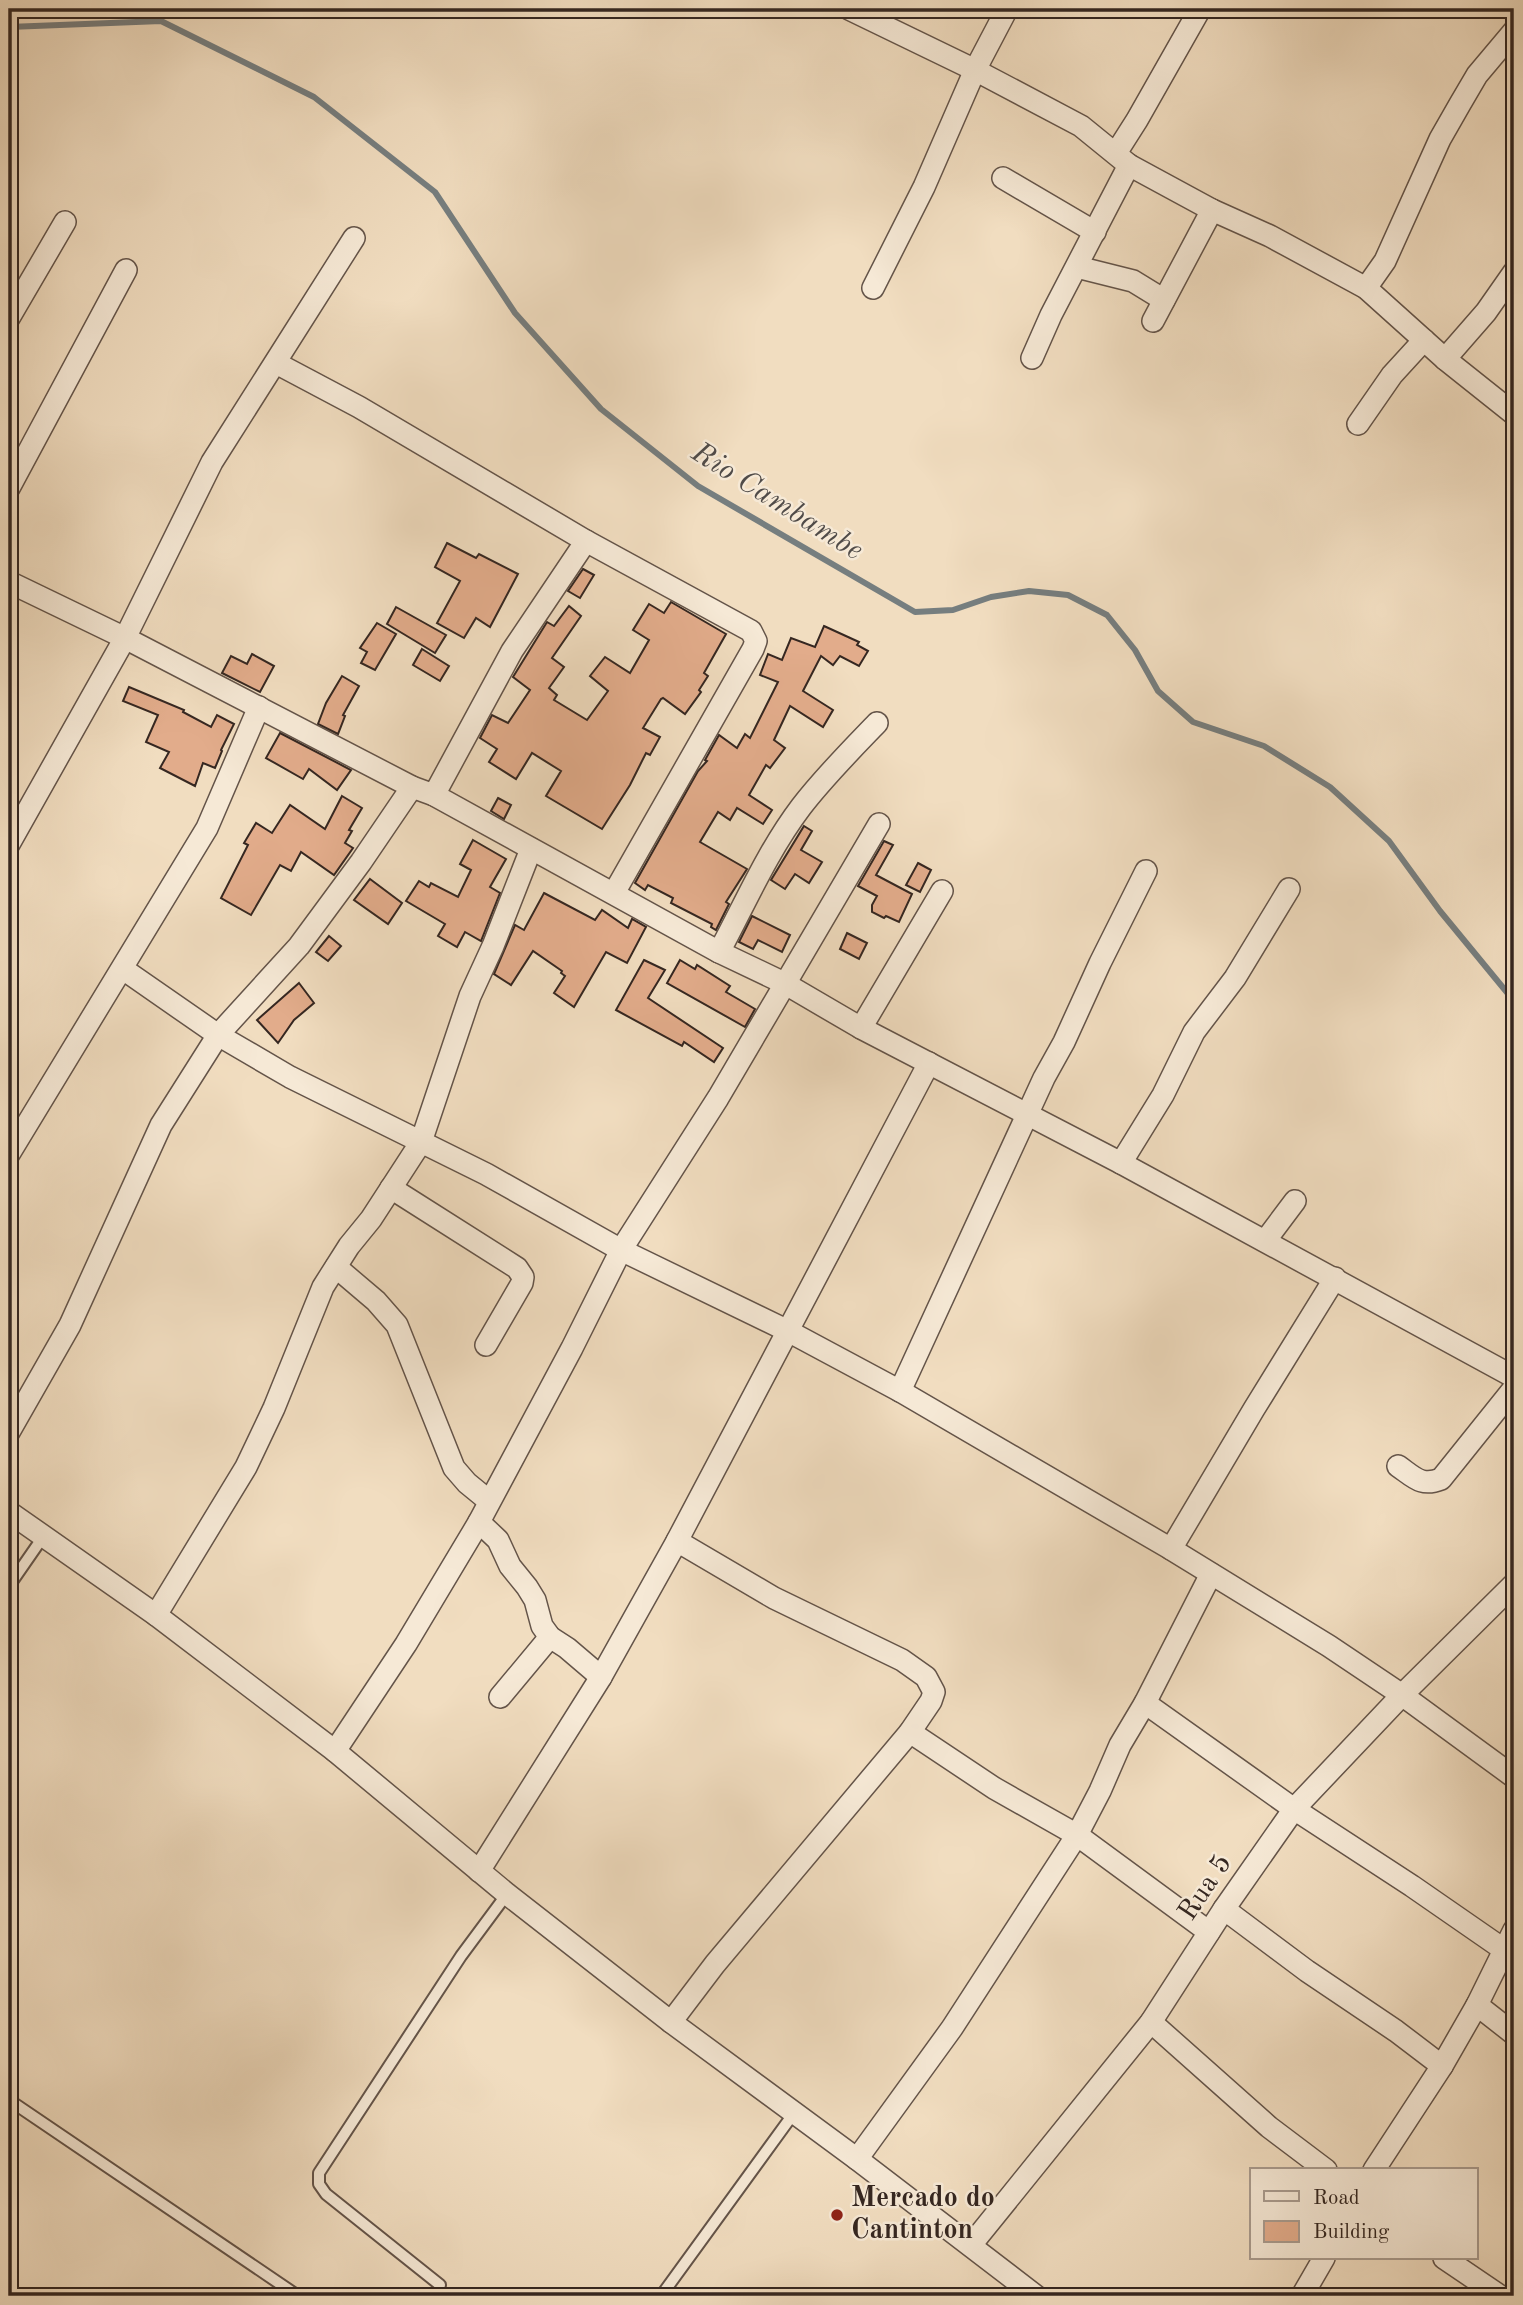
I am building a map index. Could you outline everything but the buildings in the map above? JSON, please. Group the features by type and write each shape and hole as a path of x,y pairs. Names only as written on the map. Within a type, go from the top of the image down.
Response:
{"street":[{"path":"849,9 975,70 1081,126 1123,159 1212,210 1270,236 1366,288 1446,359 1514,414"},
{"path":"873,288 924,187 975,70 1007,9"},
{"path":"1032,358 1095,232 1137,120 1200,9"},
{"path":"1366,288 1385,261 1430,160 1454,115 1478,75 1514,31"},
{"path":"1003,178 1095,232"},
{"path":"1153,321 1212,210"},
{"path":"9,318 65,222"},
{"path":"9,844 125,638 212,462 354,238"},
{"path":"1077,267 1133,281 1164,300"},
{"path":"9,488 127,270"},
{"path":"1446,359 1486,312 1514,272"},
{"path":"1358,424 1392,375 1424,340"},
{"path":"276,363 359,407 586,541 751,631 756,641 614,893"},
{"path":"434,795 512,652 586,541"},
{"path":"9,582 125,638 412,787 434,795 719,952 785,983 861,1028 1121,1163 1514,1377"},
{"path":"9,1154 207,828 259,707"},
{"path":"719,952 770,854 800,808 877,723"},
{"path":"9,1432 70,1325 161,1125 218,1035 299,946 412,787"},
{"path":"335,1751 406,1644 479,1522 560,1372 621,1250 711,1109 879,824"},
{"path":"156,1615 246,1467 274,1408 323,1287 421,1142 470,996 531,849"},
{"path":"900,1391 1045,1078 1146,871"},
{"path":"1121,1163 1163,1095 1194,1031 1235,978 1289,888"},
{"path":"861,1028 942,891"},
{"path":"123,969 218,1035 290,1077 486,1174 621,1250 788,1331 900,1391 1171,1549 1329,1646 1402,1695 1514,1777"},
{"path":"479,1871 601,1677 677,1541 929,1063"},
{"path":"391,1188 517,1268 523,1277 486,1345"},
{"path":"1265,1241 1295,1201"},
{"path":"336,1267 376,1301 397,1325 454,1468 489,1501"},
{"path":"1171,1549 1335,1278"},
{"path":"1398,1466 1420,1482 1430,1483 1441,1479 1514,1388"},
{"path":"9,1511 156,1615 335,1751 507,1894 671,2022 1037,2296"},
{"path":"479,1522 498,1540 510,1566 535,1600 542,1626 550,1637 601,1677"},
{"path":"671,2022 715,1965 909,1732 931,1701 934,1692 926,1677 902,1660 774,1598 677,1541"},
{"path":"857,2159 952,2028 1077,1835 1120,1745 1145,1703 1211,1574"},
{"name":"Rua 5","path":"971,2245 1152,2022 1224,1909 1294,1809 1402,1695 1514,1584"},
{"path":"500,1697 550,1637"},
{"path":"1145,1703 1294,1809 1503,1949"},
{"path":"909,1732 994,1788 1077,1835 1209,1932"},
{"path":"1224,1909 1442,2066"},
{"path":"1375,2168 1442,2066 1477,2005 1514,1930"},
{"path":"1477,2005 1514,2034"},
{"path":"1152,2022 1269,2127 1323,2168"},
{"path":"1302,2296 1323,2260"},
{"path":"1447,2260 1500,2296"}],"lane":[{"path":"9,1586 43,1537"},
{"path":"440,2285 326,2194 319,2184 319,2173 461,1956 507,1894"},
{"path":"9,2100 298,2296"},
{"path":"661,2296 794,2113"}],"waterway":[{"name":"Rio Cambambe","path":"9,27 161,21 314,97 435,192 515,313 601,409 698,486 915,612 953,610 991,597 1029,591 1068,595 1107,615 1135,650 1158,691 1193,722 1264,746 1330,787 1389,841 1440,911 1514,1001"}],"place":[{"name":"Mercado do Cantinton","path":"837,2215"}]}
